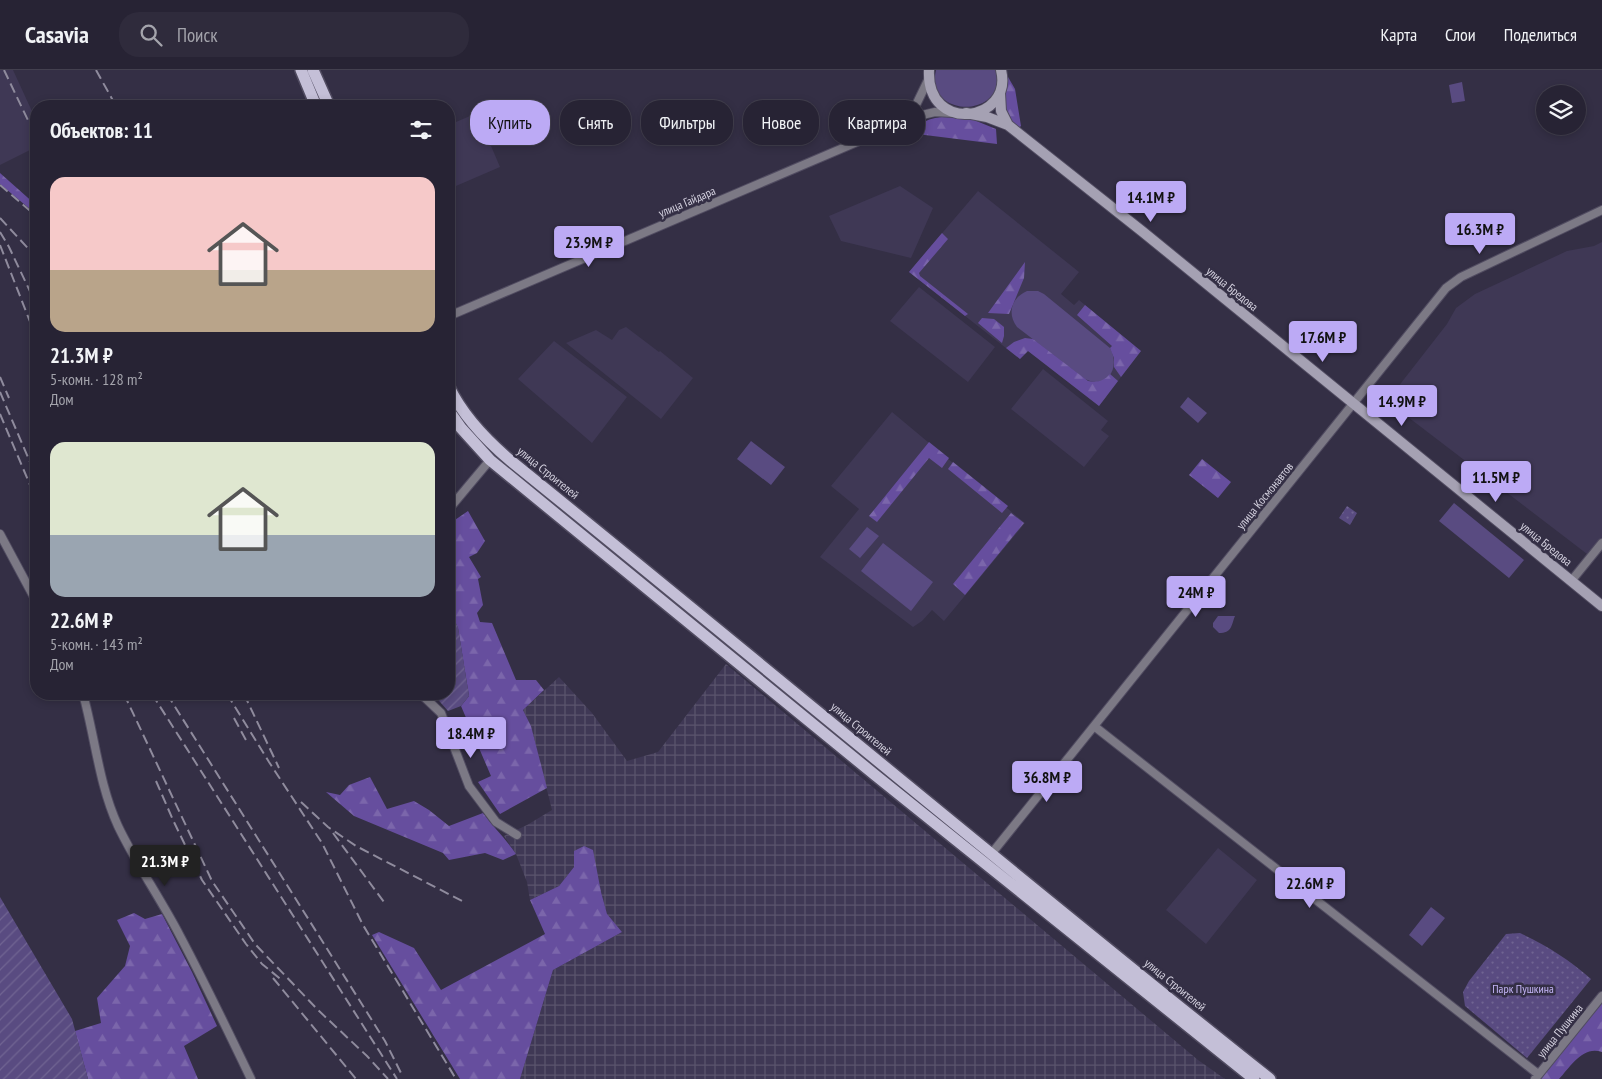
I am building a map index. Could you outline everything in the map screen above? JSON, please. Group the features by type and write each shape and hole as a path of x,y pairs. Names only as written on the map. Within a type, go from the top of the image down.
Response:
{"main road":[{"path":"301,70 314,100"},
{"path":"313,70 326,100"},
{"name":"улица Строителей","path":"455,397 471,422 495,447 992,853 1254,1079"},
{"name":"улица Строителей","path":"455,420 490,460 984,864 1270,1079"},
{"path":"594,544 602,535"},
{"path":"744,667 753,657"},
{"path":"984,864 992,853"}],"street":[{"path":"1001,70 999,102 1008,125"},
{"path":"963,113 981,112 988,109 997,98 1009,70"},
{"path":"929,74 932,95 936,102 948,110 987,117 1008,125"},
{"path":"918,100 929,74"},
{"name":"улица Гайдара","path":"925,115 935,112 963,113"},
{"name":"улица Бредова","path":"1008,125 1143,232 1602,606"},
{"name":"улица Гайдара","path":"455,313 850,145"},
{"name":"улица Космонавтов","path":"992,853 1446,288 1467,274 1602,210"},
{"path":"455,502 490,460"},
{"path":"0,534 30,590"},
{"path":"1572,580 1602,544"},
{"path":"85,700 102,777 118,827 180,935 251,1079"},
{"path":"427,700 441,713 469,786 496,822 517,835"},
{"path":"1094,726 1537,1077"},
{"name":"улица Пушкина","path":"1537,1077 1602,996"}],"shaded area":[{"path":"0,70 13,70 30,107 30,150 0,165"},
{"path":"470,116 470,145 491,145 500,167 455,186 455,122"},
{"path":"900,186 933,208 911,258 841,241 829,216"},
{"path":"978,191 1079,272 1061,294 1074,305 1079,300 1141,351 1099,406 1028,351 1020,359 909,272"},
{"path":"1602,242 1602,543 1591,557 1387,401 1447,324 1456,308 1475,294 1567,251 1594,246"},
{"path":"919,287 995,347 968,382 890,321"},
{"path":"626,327 693,378 661,419 566,343 596,330 612,340 619,330"},
{"path":"554,341 627,397 592,443 518,379"},
{"path":"1043,369 1108,421 1101,430 1109,436 1084,467 1011,409"},
{"path":"892,412 1025,523 944,621 932,610 922,621 913,627 820,557 859,509 831,486"},
{"path":"726,664 1198,1060 1225,1079 520,1079 553,970 622,932 607,915 601,892 574,867 559,886 530,900 527,882 516,854 504,836 552,810 531,726 523,710 559,677 592,713 627,761 658,752"},
{"path":"1218,848 1257,880 1206,944 1166,910"}],"green space":[{"path":"936,70 996,70 996,86 990,98 979,104 966,107 953,104 942,98 936,86"},
{"path":"1008,77 1015,89 1021,126 1017,129 1012,123 1004,105 1004,92"},
{"path":"1462,82 1465,101 1452,103 1449,85"},
{"path":"942,117 969,118 996,129 997,144 925,135 925,122"},
{"path":"0,173 30,200 30,209 0,184"},
{"path":"942,233 948,239 919,273 920,276 968,314 965,316 909,272"},
{"path":"1025,262 1024,278 1009,314 988,313"},
{"path":"1027,291 1038,291 1044,294 1110,348 1114,363 1110,375 1100,382 1085,379 1017,327 1012,317 1012,307 1017,298"},
{"path":"1085,305 1141,351 1121,377 1114,367 1114,358 1110,348 1112,346 1077,315"},
{"path":"982,318 994,319 1004,327 1002,343 978,323"},
{"path":"1025,338 1033,339 1088,381 1100,381 1110,374 1118,381 1099,406 1028,351 1020,359 1006,348 1014,342"},
{"path":"1188,397 1207,413 1198,423 1180,407"},
{"path":"751,441 785,467 771,485 737,459"},
{"path":"929,442 949,458 942,468 929,458 877,522 869,516"},
{"path":"1202,459 1231,482 1218,498 1189,475"},
{"path":"953,462 1008,506 1002,513 948,469"},
{"path":"1454,503 1524,560 1509,578 1439,521"},
{"path":"1347,506 1357,513 1350,525 1339,518"},
{"path":"468,511 485,541 477,553 469,557 481,577 478,579 483,605 477,613 480,622 492,623 516,680 536,680 544,690 523,710 531,726 547,788 500,814 478,782 491,776 461,706 469,696 458,628 455,622 455,520"},
{"path":"1011,513 1024,523 965,595 953,584"},
{"path":"867,527 879,536 860,558 849,549"},
{"path":"883,543 933,582 911,611 861,571"},
{"path":"1218,616 1235,616 1229,630 1226,632 1219,633 1213,627 1213,623"},
{"path":"455,621 458,627 469,696 461,706 448,711 438,700 455,700"},
{"path":"370,777 387,809 414,801 449,826 483,813 516,854 503,860 485,853 449,860 443,853 354,816 326,792 340,795 349,785"},
{"path":"584,846 593,850 607,914 622,932 553,970 520,1079 460,1079 372,935 379,932 414,948 441,990 545,934 530,900 559,886 574,867 574,851"},
{"path":"0,897 72,1019 88,1079 0,1079"},
{"path":"1431,907 1445,918 1422,946 1409,935"},
{"path":"134,913 145,919 162,914 217,1026 184,1046 198,1079 88,1079 75,1031 101,1023 97,998 125,966 130,946 117,920"},
{"name":"Парк Пушкина","path":"1520,933 1557,953 1591,979 1527,1058 1465,1006 1463,992 1469,981 1506,934"},
{"path":"1602,1003 1602,1052 1595,1051 1583,1054 1572,1063 1559,1079 1539,1079"}],"railway":[{"path":"4,70 30,124"},
{"path":"96,70 113,100"},
{"path":"0,185 30,211"},
{"path":"0,218 30,250"},
{"path":"0,232 30,291"},
{"path":"0,245 30,322"},
{"path":"0,377 9,398"},
{"path":"0,392 30,462"},
{"path":"0,414 30,485"},
{"path":"127,700 212,881 255,944 388,1079"},
{"path":"156,700 397,1079"},
{"path":"171,700 385,1041 401,1073"},
{"path":"231,700 322,843 363,925 456,1079"},
{"path":"247,700 279,768"},
{"path":"234,718 247,742"},
{"path":"156,781 202,880 262,964 283,981"},
{"path":"301,802 328,827 356,846 464,902"},
{"path":"333,833 384,902"},
{"path":"273,978 356,1079"}]}
